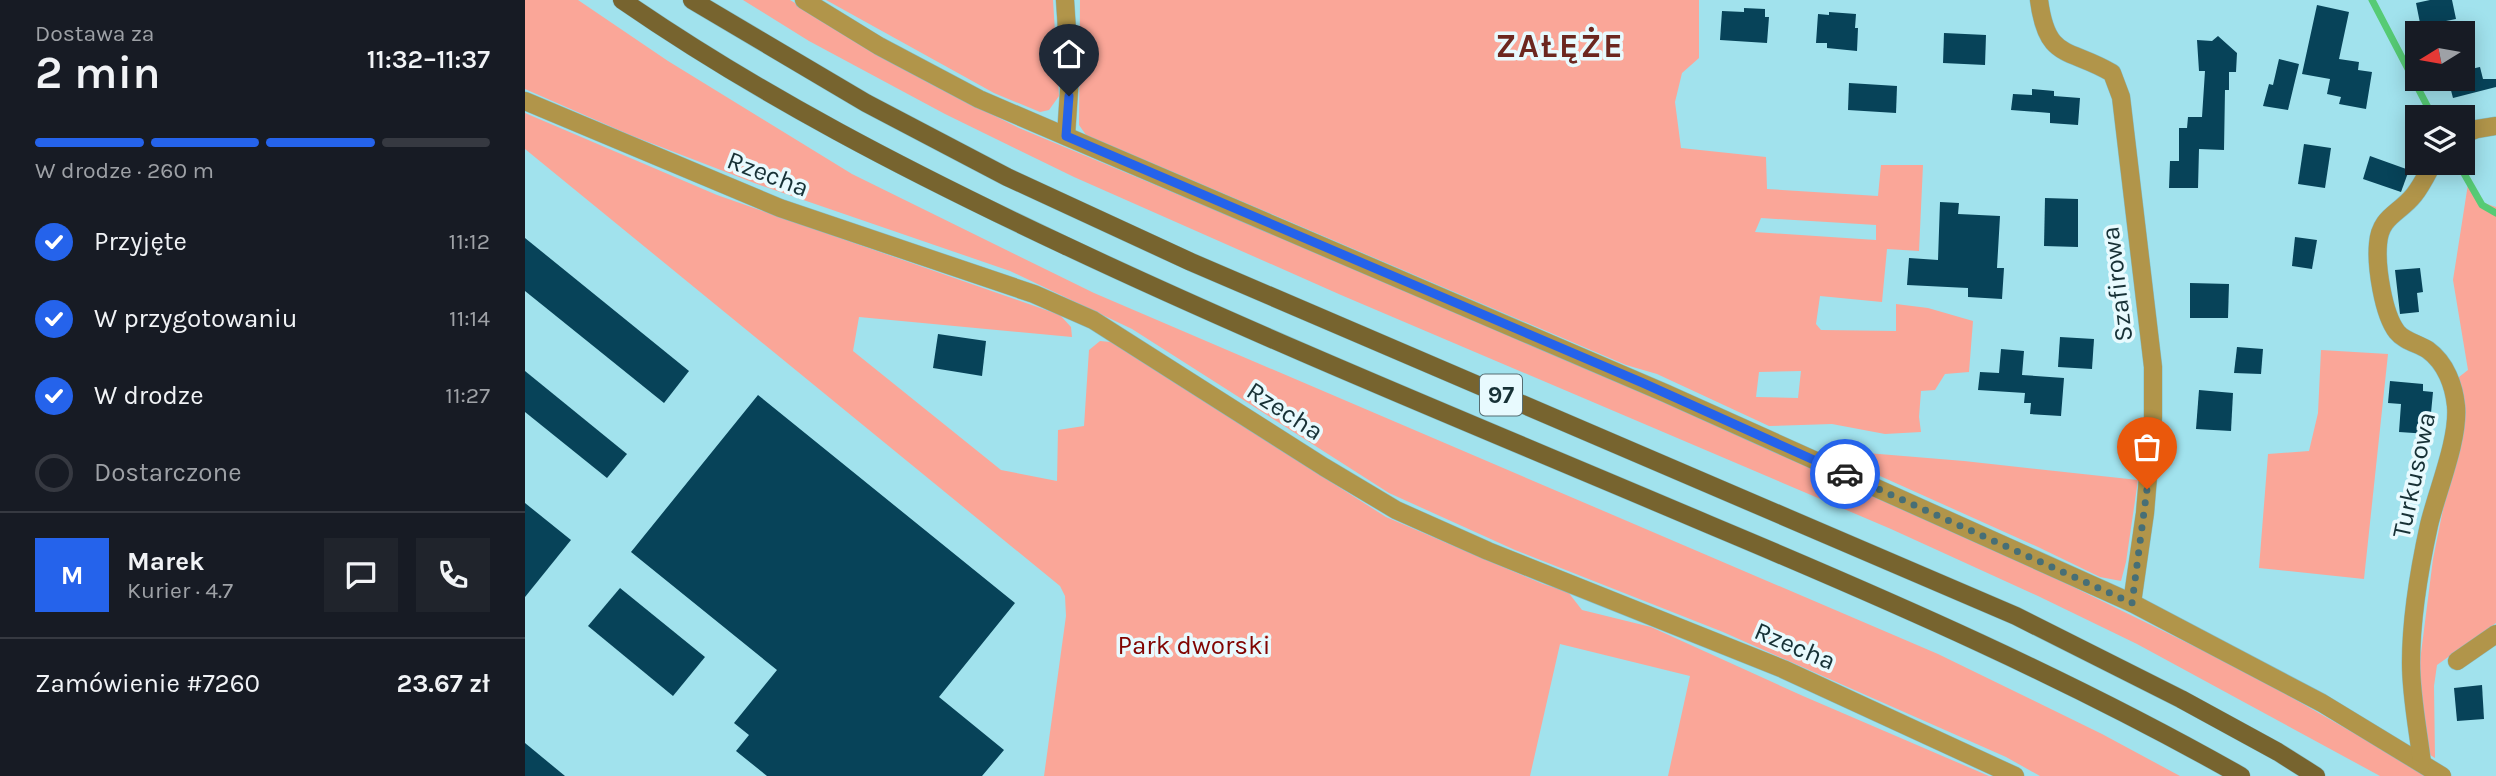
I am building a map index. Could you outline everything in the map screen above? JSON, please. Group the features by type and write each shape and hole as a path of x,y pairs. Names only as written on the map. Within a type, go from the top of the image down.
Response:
{"main road":[{"name":"97","path":"622,0 816,122 947,190 1170,295 1957,631 2031,665 2182,742 2241,776"},
{"name":"97","path":"692,0 866,103 1007,177 1204,267 2016,616 2181,699 2316,776"}],"street":[{"path":"804,0 879,46 979,99 1653,388 2132,603 2322,704 2442,776"},
{"path":"1065,0 1070,76 1066,136"},
{"name":"Szafirowa","path":"2039,0 2044,27 2050,41 2059,50 2112,74 2121,97 2153,367 2153,417 2145,513 2132,603"},
{"name":"Rzecha","path":"525,101 780,208 1034,294 1093,320 1324,467 1396,509 1487,551 1783,669 2015,776"},
{"path":"2475,130 2496,127"},
{"name":"Turkusowa","path":"2422,763 2411,663 2412,650 2429,526 2454,433 2456,408 2452,383 2444,367 2430,351 2398,334 2390,320 2380,278 2378,248 2379,233 2387,219 2413,197 2426,175"},
{"path":"2457,661 2496,634"}],"green space":[{"path":"525,0 578,0 668,61 852,174 1094,293 1938,654 2102,734 2180,776 2040,776 2006,757 1723,632 1515,550 1389,493 1132,329 1010,271 757,184 630,135 525,89"},
{"path":"743,0 790,0 927,82 1019,128 1581,363 2000,551 2247,672 2429,776 2380,776 2137,644 2038,596 1891,529 1341,295 1074,177 945,114 809,41"},
{"path":"826,0 1053,0 1059,96 1049,110 1040,112 994,93"},
{"path":"1080,0 1699,0 1699,58 1682,73 1675,102 1681,148 1766,157 1767,189 1878,196 1881,165 1923,165 1919,251 1887,249 1882,302 1820,296 1816,324 1821,330 1896,331 1896,304 1928,308 1973,321 1969,372 1945,374 1935,390 1921,391 1921,432 1885,434 1832,424 1769,426 1657,374 1626,365 1086,135 1079,125","holes":["1761,218 1876,225 1876,240 1755,232","1801,371 1798,398 1756,397 1759,372"]},
{"name":"Park dworski","path":"525,113 717,195 1060,315 1071,327 1072,337 859,317 853,351 1001,470 1057,481 1058,430 1084,426 1089,350 1100,341 1111,342 1386,517 1543,584 1568,592 1582,610 1651,627 1989,776 1668,776 1690,676 1560,644 1530,776 1044,776 1066,616 1065,596 1060,586 525,149"},
{"path":"2468,184 2481,202 2496,207 2496,623 2437,665 2434,686 2435,758 2424,751 2419,669 2433,559 2461,420 2459,377 2468,370 2453,280"},
{"path":"2321,350 2388,354 2364,579 2259,568 2268,454 2309,451 2318,413"},
{"path":"1867,453 2138,480 2121,581 2100,577 1831,454"}],"building":[{"path":"2452,0 2456,19 2420,21 2416,3"},
{"path":"2317,5 2349,12 2339,59 2359,62 2358,70 2372,72 2366,109 2339,104 2341,97 2327,94 2330,79 2302,74"},
{"path":"1744,8 1765,9 1765,17 1769,17 1767,43 1720,40 1722,11 1744,12"},
{"path":"1829,12 1856,14 1857,51 1827,48 1827,43 1816,43 1818,14 1829,15"},
{"path":"1944,33 1986,35 1985,65 1943,63"},
{"path":"2218,36 2237,53 2236,72 2229,72 2229,90 2225,90 2224,150 2199,149 2198,188 2169,188 2170,161 2179,161 2179,128 2187,128 2188,117 2202,117 2205,71 2199,71 2197,40 2212,41"},
{"path":"2279,59 2299,64 2288,110 2263,106 2269,84 2273,85"},
{"path":"2480,67 2483,79 2496,79 2496,87 2453,98 2451,91 2475,91 2475,68"},
{"path":"1849,83 1897,86 1896,113 1848,110"},
{"path":"2032,89 2054,91 2054,96 2080,98 2078,125 2050,123 2050,113 2011,110 2013,94 2032,95"},
{"path":"2304,144 2331,148 2325,188 2298,184"},
{"path":"2370,156 2405,169 2407,175 2401,192 2363,179"},
{"path":"2045,198 2078,199 2078,247 2044,246"},
{"path":"1940,202 1959,203 1958,214 2000,216 1997,268 2004,268 2002,299 1968,297 1968,288 1907,285 1909,258 1938,260"},
{"path":"2295,237 2317,240 2312,269 2292,266"},
{"path":"525,238 689,371 664,403 525,291"},
{"path":"2420,268 2423,292 2417,293 2419,312 2400,314 2395,270"},
{"path":"2190,283 2229,284 2228,318 2190,318"},
{"path":"938,334 986,341 982,376 933,368"},
{"path":"2060,337 2094,339 2092,369 2058,367"},
{"path":"2237,347 2263,349 2261,374 2234,373"},
{"path":"2001,349 2024,351 2022,375 2064,378 2061,416 2030,414 2031,403 2024,403 2025,393 1978,390 1980,372 1999,373"},
{"path":"525,371 627,454 607,478 525,412"},
{"path":"2390,381 2423,384 2423,391 2433,392 2429,434 2399,432 2401,404 2388,403"},
{"path":"2199,390 2233,393 2231,431 2196,429"},
{"path":"758,395 1015,603 939,697 1004,750 982,776 767,776 736,751 749,735 734,723 777,670 631,552"},
{"path":"525,503 571,540 525,597"},
{"path":"620,588 705,657 673,696 588,626"},
{"path":"2482,685 2484,719 2457,721 2454,688"},
{"path":"525,743 565,776 525,776"}],"waterway":[{"path":"2372,0 2427,105"},
{"path":"2465,175 2482,205 2496,213"}],"way so far":[{"path":"1845,474 2132,603 2147,489"}],"district":[{"name":"ZAŁĘŻE","path":"1560,46"}],"route":[{"path":"1069,96 1066,136 1643,383 1845,474"}]}
